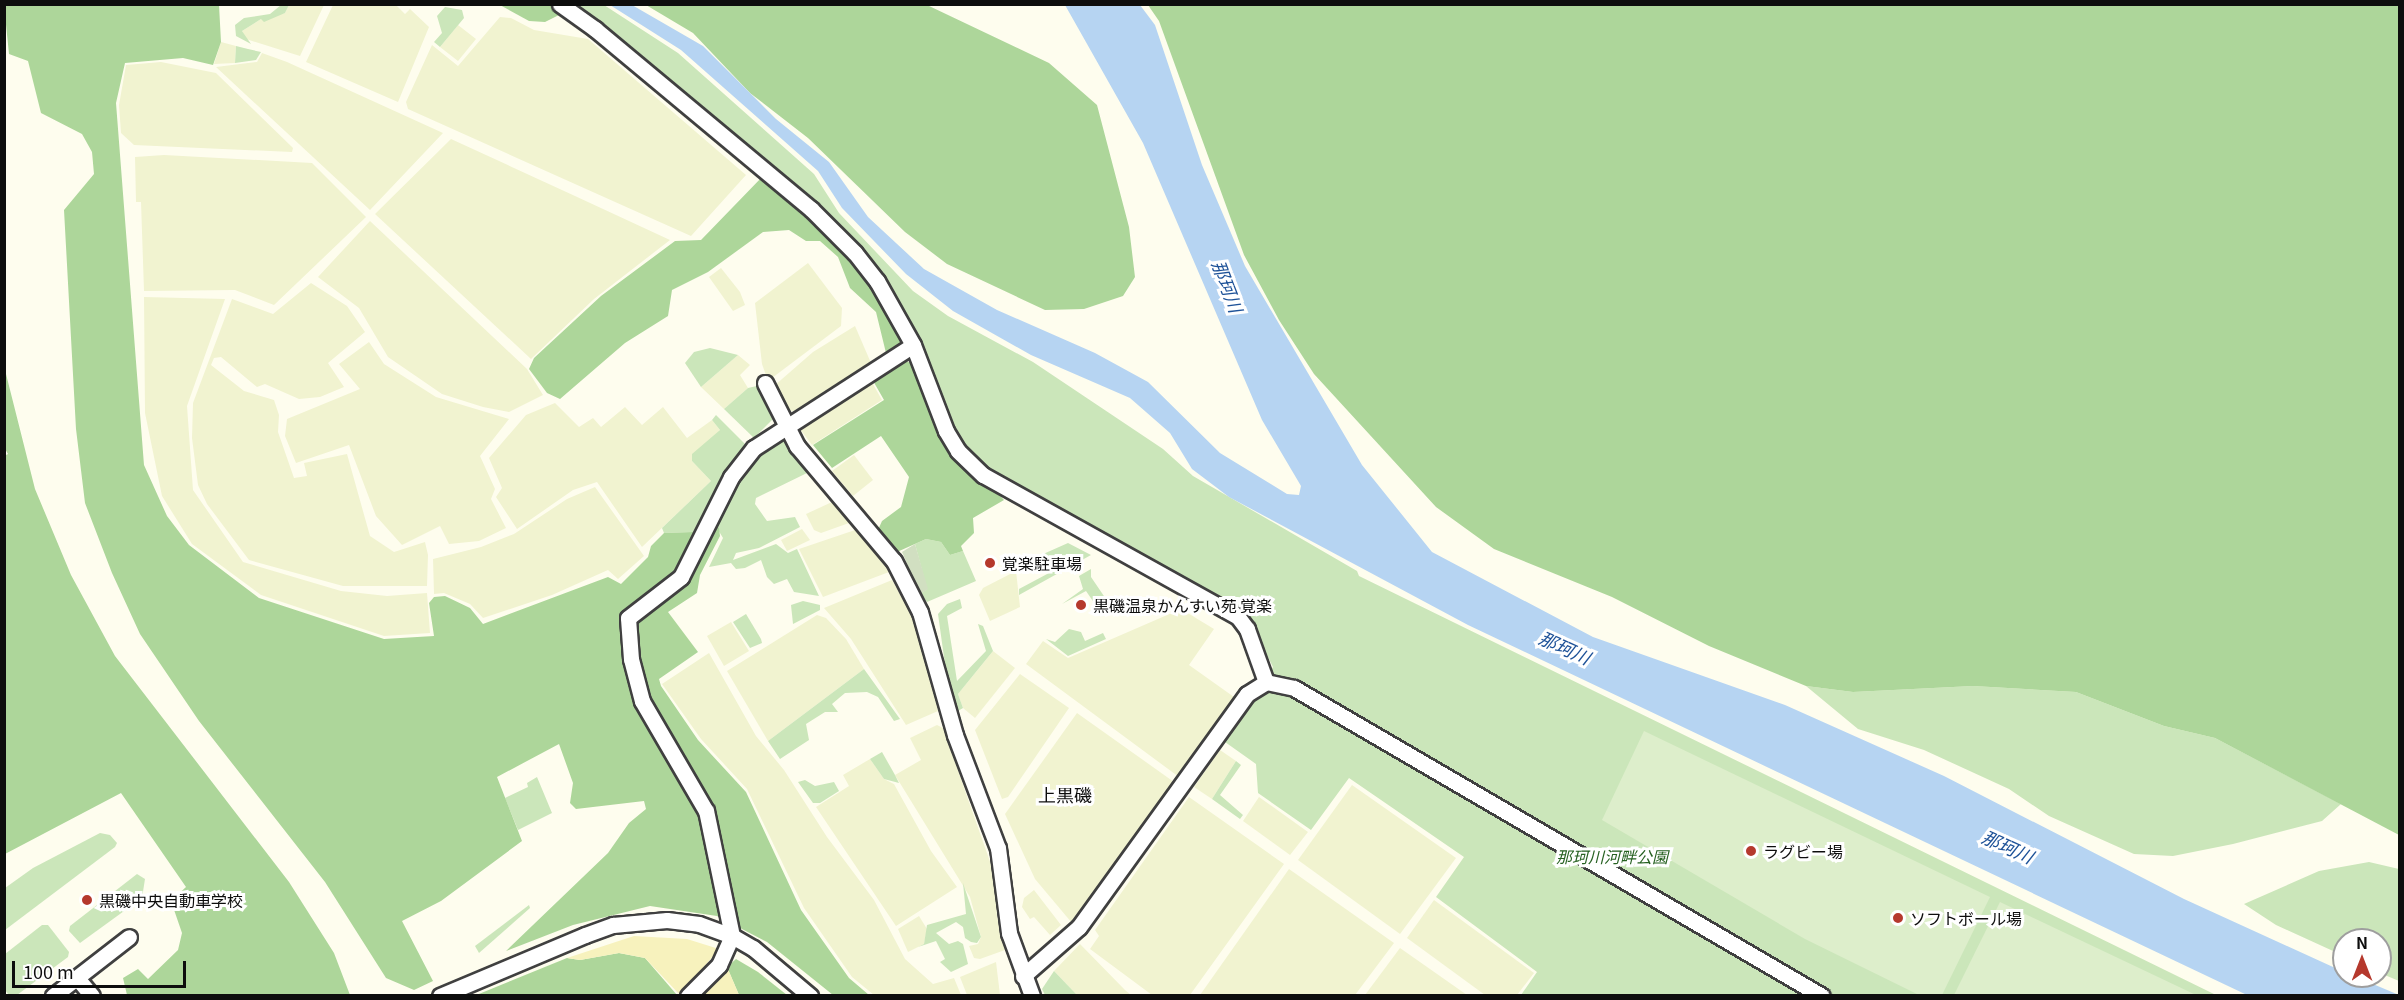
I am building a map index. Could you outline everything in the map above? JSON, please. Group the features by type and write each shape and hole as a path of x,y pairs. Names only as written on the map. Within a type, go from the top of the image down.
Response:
{"street":[{"path":"560,4 595,29 811,208 877,281 914,345 946,431 958,451 982,475 1238,617 1247,629 1266,682"},
{"path":"688,996 719,965 732,936 706,811 642,701 631,659 628,618 681,578 736,470 756,447 785,426 914,345"},
{"path":"765,383 785,426 811,464 894,561 920,612 955,735 1002,863 1009,933 1032,996"},
{"path":"1023,976 1079,927 1247,694 1266,682 1294,688 1822,996"},
{"path":"440,996 613,926 667,920 699,924 732,936 753,948 810,996"},
{"path":"53,996 129,938"},
{"path":"77,978 92,996"}],"green space":[{"path":"4,5 219,5 221,42 213,65 183,58 125,63 116,103 144,465 167,516 189,545 259,598 384,639 434,636 429,603 434,597 445,596 470,608 483,624 608,577 621,584 648,557 651,546 664,533 693,532 706,518 719,528 720,536 700,575 697,593 668,612 698,652 659,679 661,686 698,740 746,792 801,910 849,978 869,995 833,995 767,942 717,916 650,906 573,925 506,951 608,853 629,823 646,809 644,801 576,809 570,803 573,783 559,744 497,777 522,841 441,901 402,921 433,981 414,990 386,978 325,882 199,721 140,634 112,573 85,503 76,429 64,210 94,174 92,152 82,134 41,113 28,61 9,54"},
{"path":"281,5 289,5 285,13 264,22 261,19 242,31 251,44 236,36 235,25 244,18 270,14"},
{"path":"289,5 324,5 300,56 246,39 242,31 261,19 285,13"},
{"path":"333,5 396,5 405,14 410,9 429,27 398,102 306,62"},
{"path":"500,5 551,5 559,15 545,22 529,21"},
{"name":"那珂川河畔公園","path":"571,5 604,5 678,53 814,174 839,213 913,291 948,316 1033,362 1163,449 1193,476 1357,571 1359,576 2216,995 1521,995 1537,972 1436,897 1464,857 1349,778 1311,830 1258,793 1256,764 1225,742 1273,667 1247,616 991,474 963,451 949,427 919,340 859,250"},
{"path":"646,5 927,5 1049,63 1097,105 1129,227 1135,277 1123,296 1084,309 1045,310 947,264 905,232 808,138 750,93 693,33"},
{"path":"1148,5 2399,5 2399,835 2215,738 2164,726 2076,692 1973,686 1853,692 1806,686 1709,646 1612,597 1494,549 1436,507 1314,374 1279,320 1244,255 1159,21"},
{"path":"445,7 462,10 464,18 440,47 434,42 442,33 437,16"},
{"path":"500,17 511,18 534,30 588,39 746,175 691,236 408,109 406,102 432,45 458,66"},
{"path":"458,25 476,39 458,61 440,47"},
{"path":"221,42 236,46 235,63 214,64"},
{"path":"236,46 261,52 256,60 235,63"},
{"path":"262,53 287,62 443,133 370,210 216,67 257,62"},
{"path":"161,62 216,73 293,148 292,152 134,145 121,133 119,105 126,65"},
{"path":"451,139 670,240 594,299 531,359 375,214"},
{"path":"164,155 312,163 366,217 274,305 235,290 144,291 141,202 136,202 135,157"},
{"path":"764,175 854,257 905,341 903,345 886,353 876,312 850,288 838,257 820,241 806,241 789,230 763,232 708,272 672,290 668,316 625,343 560,399 547,393 529,369 534,358 601,296 675,241 701,240"},
{"path":"370,221 527,369 543,395 509,412 483,407 442,394 388,357 359,308 318,277"},
{"path":"808,263 842,308 841,326 768,381 762,364 755,303"},
{"path":"721,268 740,292 745,305 733,311 709,277"},
{"path":"311,283 347,306 365,332 328,363 344,387 320,397 299,399 265,384 257,387 221,357 214,358 211,365 244,391 274,400 279,415 278,432 294,478 307,476 304,463 347,454 370,536 394,552 425,542 428,555 427,586 343,586 249,560 207,504 198,485 192,438 193,403 232,299 273,314"},
{"path":"144,297 225,299 187,406 193,490 243,562 341,591 387,596 427,593 430,633 384,636 261,595 192,544 162,496 145,413"},
{"path":"855,326 871,363 795,411 785,410 774,386 813,352"},
{"path":"369,342 384,364 436,397 509,419 480,456 495,489 491,499 506,528 479,541 449,544 440,526 402,545 376,516 349,445 296,463 285,436 287,419 360,389 339,364"},
{"path":"710,348 738,355 701,387 685,363 694,352"},
{"path":"738,355 750,365 740,375 748,388 724,409 701,387"},
{"path":"904,361 912,363 942,432 1004,500 973,518 974,533 961,546 963,551 950,555 941,542 926,539 897,552 878,530 882,521 901,507 909,477 881,436 832,468 813,445 884,400 872,379"},
{"path":"5,370 35,489 71,575 115,656 289,882 334,953 350,995 127,995 123,978 138,969 148,979 178,950 182,933 171,901 186,887 121,793 5,854 4,456 8,454 4,447"},
{"path":"870,379 882,400 812,445 800,429 802,422"},
{"path":"761,385 776,416 754,438 724,409 748,388"},
{"path":"555,403 579,427 593,418 601,427 625,407 642,425 663,407 687,438 712,420 720,430 692,461 711,481 642,547 597,482 573,490 517,529 496,497 502,488 489,458 526,415"},
{"path":"716,415 747,446 731,463 706,518 693,532 664,533 662,528 711,481 692,461 692,454 720,430 712,420"},
{"path":"780,433 807,473 756,498 755,504 767,521 795,517 800,527 759,548 736,553 733,560 776,544 788,553 797,549 819,596 794,592 787,579 774,584 767,577 761,560 745,568 736,569 731,563 709,567 723,538 714,523 742,469"},
{"path":"854,455 873,480 853,496 832,471"},
{"path":"595,487 644,556 618,579 608,570 552,595 483,618 470,604 444,593 434,594 433,559 481,547 514,534 567,499"},
{"path":"832,502 849,523 821,533 814,530 806,514"},
{"path":"802,529 810,540 787,551 781,540"},
{"path":"858,529 889,572 823,597 799,549"},
{"path":"926,539 941,542 950,555 963,551 976,581 927,602 920,594 927,589 915,544"},
{"path":"1068,543 1091,555 1019,595 1019,589 1049,573 1041,555"},
{"path":"915,544 928,589 920,594 902,552"},
{"path":"1091,569 1091,577 1108,602 1097,607 1086,591 1062,604 1083,589 1079,576"},
{"path":"1016,571 1020,607 990,621 979,595 983,588"},
{"path":"892,580 917,625 938,711 906,725 851,639 824,608"},
{"path":"960,599 962,608 947,616 957,681 986,651 978,624 983,626 993,651 958,694 963,708 958,711 954,708 948,686 938,614 947,604"},
{"path":"803,601 820,605 820,610 793,624 791,605"},
{"path":"1181,609 1214,629 1189,665 1234,697 1179,777 1026,664 1043,641 1068,658"},
{"path":"746,614 762,643 750,648 733,622"},
{"path":"817,615 826,618 846,639 864,669 768,741 727,671"},
{"path":"731,622 749,651 724,666 707,636"},
{"path":"1069,629 1081,632 1085,641 1103,633 1106,639 1068,656 1046,639 1055,642"},
{"path":"993,651 1015,668 975,718 963,708 958,694"},
{"path":"709,653 756,736 784,770 827,837 874,900 905,959 933,984 954,978 961,995 874,995 852,977 804,908 747,789 701,739 662,684"},
{"path":"864,669 900,719 894,721 878,697 867,692 845,693 832,704 838,712 825,712 806,724 809,740 780,759 768,741"},
{"path":"1020,674 1069,708 1008,797 1002,799 975,730"},
{"path":"1806,686 1853,692 1973,686 2076,692 2164,726 2215,738 2341,804 2322,821 2233,844 2173,856 2134,854 2049,816 2009,789 1924,750 1858,729"},
{"path":"1077,713 1174,782 1072,923 1035,879 1005,814"},
{"path":"937,725 943,728 994,873 997,916 1005,950 980,959 974,958 969,946 978,944 981,937 970,897 895,775 921,760 910,738"},
{"path":"1644,731 1990,897 1942,995 1919,995 1805,939 1602,820"},
{"path":"1220,750 1236,761 1212,799 1194,787"},
{"path":"882,752 899,783 884,779 870,759"},
{"path":"870,759 884,779 894,784 931,851 957,887 896,926 816,807 849,786 843,775"},
{"path":"1236,761 1241,765 1220,795 1243,815 1240,819 1212,799"},
{"path":"537,777 552,813 518,830 505,798 528,787 527,783"},
{"path":"805,780 815,786 834,782 839,791 820,803 813,803 798,782"},
{"path":"1352,785 1456,858 1400,934 1298,860"},
{"path":"1189,797 1284,864 1190,995 1152,995 1090,949 1099,936 1095,930"},
{"path":"1259,797 1308,832 1290,855 1243,821"},
{"path":"100,833 110,835 117,843 115,847 5,930 5,888 33,868"},
{"path":"2369,862 2399,869 2399,981 2392,978 2392,928 2332,928 2332,951 2276,925 2244,904 2319,871"},
{"path":"1289,869 1394,943 1355,995 1200,995"},
{"path":"137,874 145,879 142,898 80,943 69,931 70,926"},
{"path":"963,883 981,937 977,943 971,942 965,938 963,927 956,922 936,933 949,944 958,941 963,944 968,964 951,972 940,962 945,959 936,941 918,947 924,944 927,925 966,914"},
{"path":"1034,890 1061,925 1050,935 1034,917 1030,919 1022,907 1024,898"},
{"path":"1434,900 1534,973 1517,995 1485,995 1407,938"},
{"name":"ソフトボール場","path":"2000,902 2196,995 1954,995"},
{"path":"529,905 530,908 479,953 475,946"},
{"path":"919,916 927,929 924,944 908,952 898,929"},
{"path":"42,925 48,925 69,952 68,957 17,995 9,995 5,990 5,954"},
{"path":"1080,944 1131,995 1077,995 1054,971"},
{"path":"1400,948 1467,995 1365,995"},
{"path":"619,953 645,958 677,995 474,996 567,958 580,960"},
{"path":"736,959 758,972 787,995 739,995 727,967"},
{"path":"996,962 1000,995 967,995 960,977"},
{"path":"1054,971 1077,995 1045,995 1042,989"}],"sand":[{"path":"634,936 687,939 719,949 680,995 645,958 619,953 580,960 567,958"},
{"path":"727,967 739,995 694,996"}],"water":[{"name":"那珂川","path":"610,5 632,5 703,46 776,119 829,162 868,217 924,269 997,310 1095,353 1148,382 1220,453 1287,494 1299,495 1301,486 1262,420 1143,143 1065,5 1140,5 1155,25 1202,165 1245,266 1362,465 1432,552 1593,637 1785,705 1944,776 2184,899 2332,967 2332,988 2382,988 2399,995 2247,995 1468,625 1229,497 1192,469 1170,433 1130,398 1031,355 953,311 906,274 842,208 818,171 681,50"}],"place":[{"name":"覚楽駐車場","path":"990,563"},
{"name":"黒磯温泉かんすい苑 覚楽","path":"1081,605"},
{"name":"ラグビー場","path":"1751,851"},
{"name":"黒磯中央自動車学校","path":"87,900"},
{"name":"ソフトボール場","path":"1898,918"}],"district":[{"name":"上黒磯","path":"1065,794"}]}
